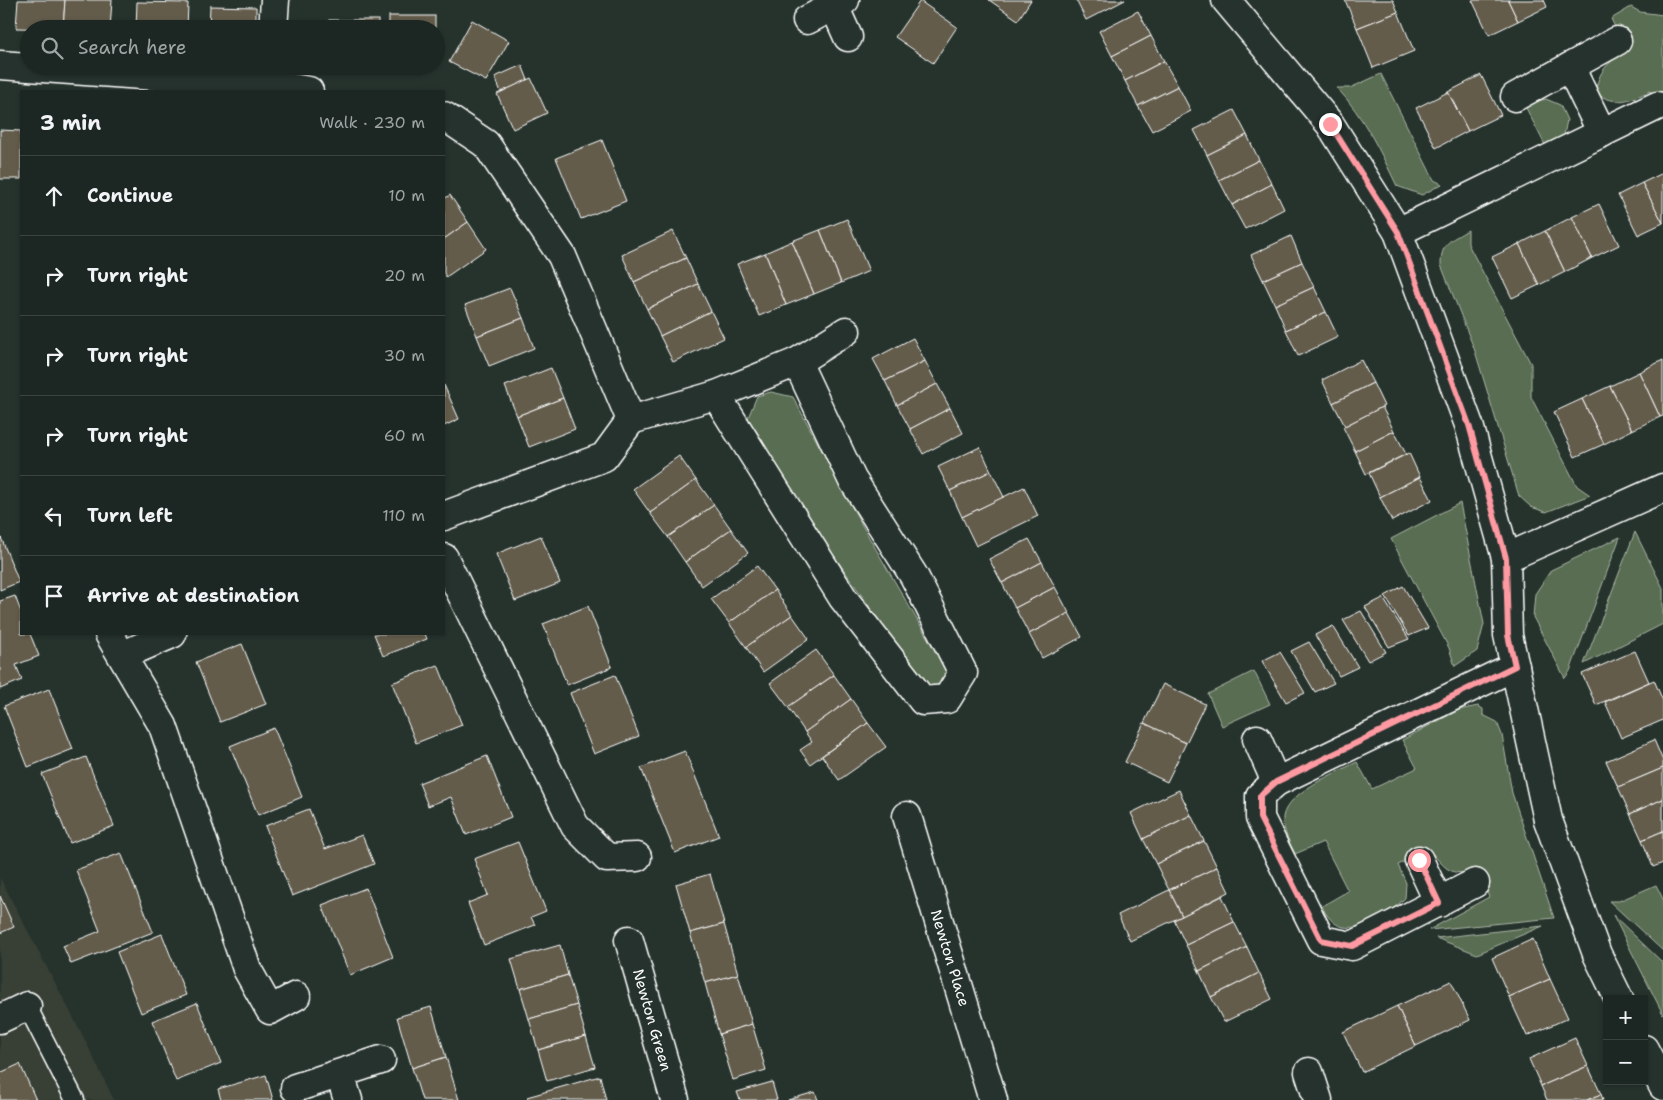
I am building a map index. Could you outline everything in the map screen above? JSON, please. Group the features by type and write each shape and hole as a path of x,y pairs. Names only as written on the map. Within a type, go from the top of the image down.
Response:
{"street":[{"path":"274,20 275,0"},
{"path":"1226,0 1330,124 1398,232 1469,425 1506,558 1508,635 1548,820 1597,954 1617,995"},
{"path":"807,20 839,3 848,37"},
{"path":"1515,97 1617,41"},
{"path":"0,65 20,69"},
{"path":"1570,67 1602,133"},
{"path":"55,75 88,81 269,75 306,90"},
{"path":"1398,232 1657,106"},
{"path":"445,117 486,144 562,256 630,420"},
{"path":"445,516 604,457 630,420 716,395 797,362 846,332"},
{"path":"716,395 855,613 923,701 947,698 962,674 914,576 852,479 797,362"},
{"path":"1506,558 1663,488"},
{"path":"445,560 575,826 603,868 637,857"},
{"path":"166,635 116,644 162,726 247,969 270,1010 296,996"},
{"path":"1475,884 1352,946 1321,940 1260,818 1260,796 1276,782 1515,666"},
{"path":"1258,739 1276,782"},
{"name":"Newton Place","path":"907,816 993,1100"},
{"path":"1419,860 1439,903"},
{"name":"Newton Green","path":"629,940 675,1100"},
{"path":"0,1019 27,1006"},
{"path":"294,1088 380,1060"},
{"path":"1309,1072 1318,1100"},
{"path":"340,1074 348,1100"}],"lane":[{"path":"27,1006 75,1100"}],"shaded area":[{"path":"0,878 83,1036 114,1100 0,1100"}],"green space":[{"path":"1631,7 1640,12 1663,15 1663,114 1650,91 1622,101 1610,100 1595,93 1602,72 1609,63 1626,49 1611,19"},
{"path":"1381,74 1434,180 1442,184 1422,195 1397,186 1378,147 1347,99 1337,88 1350,88"},
{"path":"1546,99 1560,105 1567,120 1564,135 1545,145 1524,104"},
{"path":"1468,230 1468,244 1531,364 1531,397 1577,486 1590,495 1546,512 1531,507 1519,496 1475,351 1441,265 1441,257 1448,243"},
{"path":"771,392 793,397 863,527 948,673 938,689 918,682 897,646 832,553 747,420 757,396"},
{"path":"1460,503 1484,624 1477,651 1455,666 1449,648 1391,539"},
{"path":"1635,532 1663,588 1663,624 1584,664"},
{"path":"1620,537 1570,671 1565,678 1533,617 1535,594 1551,570"},
{"path":"1254,671 1270,704 1222,726 1208,694"},
{"path":"1478,706 1483,709 1483,715 1497,722 1502,735 1512,793 1554,918 1429,930 1489,897 1477,871 1460,873 1449,870 1429,850 1398,865 1406,883 1405,898 1393,908 1360,926 1344,927 1336,924 1322,906 1348,891 1323,842 1295,854 1284,826 1283,817 1286,808 1293,799 1314,784 1357,762 1372,789 1417,768 1402,740 1459,710"},
{"path":"1656,885 1663,899 1663,951 1609,901 1619,901"},
{"path":"1613,915 1663,963 1663,1014"},
{"path":"1543,926 1477,954 1436,938"}],"building":[{"path":"18,0 65,0 64,20 20,20 20,28 16,28"},
{"path":"65,0 112,0 111,20 64,20"},
{"path":"989,0 1031,0 1018,20"},
{"path":"1076,0 1125,0 1086,20"},
{"path":"1345,0 1393,0 1398,12 1357,28"},
{"path":"1472,0 1508,0 1518,21 1489,35"},
{"path":"1508,0 1544,0 1547,7 1518,21"},
{"path":"920,1 957,27 933,63 895,37"},
{"path":"137,2 188,3 187,20 136,20"},
{"path":"210,6 256,7 256,20 209,20"},
{"path":"1138,11 1151,36 1112,56 1099,31"},
{"path":"1398,12 1414,51 1373,68 1357,28"},
{"path":"389,16 435,16 435,20 389,20"},
{"path":"472,20 509,41 486,81 449,62"},
{"path":"1151,36 1164,61 1125,81 1112,56"},
{"path":"1164,61 1178,86 1138,106 1125,81"},
{"path":"522,65 528,80 501,92 495,77"},
{"path":"1481,75 1501,115 1468,131 1448,92"},
{"path":"531,78 547,113 513,129 497,94"},
{"path":"1178,86 1191,111 1152,131 1138,106"},
{"path":"1448,92 1468,131 1436,148 1416,108"},
{"path":"1234,110 1247,135 1207,155 1194,130"},
{"path":"0,130 20,131 20,179 0,179"},
{"path":"1247,135 1259,160 1219,180 1207,155"},
{"path":"602,140 626,201 581,219 556,158"},
{"path":"1259,160 1272,184 1232,205 1219,180"},
{"path":"1663,173 1663,223 1642,183"},
{"path":"1642,183 1663,223 1638,235 1618,195"},
{"path":"1272,184 1284,209 1245,229 1232,205"},
{"path":"450,195 468,222 445,238 445,198"},
{"path":"1599,204 1619,245 1592,258 1572,217"},
{"path":"1572,217 1592,258 1565,272 1545,231"},
{"path":"847,219 869,271 841,283 820,230"},
{"path":"468,222 486,249 446,277 445,238"},
{"path":"820,230 841,283 814,294 792,241"},
{"path":"673,231 686,258 634,282 622,255"},
{"path":"1545,231 1565,272 1539,285 1519,244"},
{"path":"1291,236 1302,262 1263,280 1251,255"},
{"path":"792,241 814,294 786,305 765,253"},
{"path":"1519,244 1539,285 1512,298 1492,257"},
{"path":"765,253 786,305 759,316 737,264"},
{"path":"686,258 698,284 647,309 634,282"},
{"path":"1302,262 1314,287 1275,305 1263,280"},
{"path":"698,284 711,311 660,336 647,309"},
{"path":"1314,287 1326,312 1286,330 1275,305"},
{"path":"510,288 523,318 477,336 465,305"},
{"path":"711,311 724,338 673,362 660,336"},
{"path":"1326,312 1338,337 1298,356 1286,330"},
{"path":"523,318 534,348 489,366 477,336"},
{"path":"913,338 925,361 885,381 873,359"},
{"path":"1361,360 1373,383 1333,403 1322,380"},
{"path":"1663,360 1663,416 1660,417 1639,372"},
{"path":"925,361 937,384 897,405 885,381"},
{"path":"551,368 563,398 517,416 505,386"},
{"path":"1639,372 1660,417 1632,430 1610,386"},
{"path":"1373,383 1384,406 1345,426 1333,403"},
{"path":"937,384 950,408 910,429 897,405"},
{"path":"1610,386 1632,430 1604,444 1582,399"},
{"path":"445,387 459,419 445,426"},
{"path":"563,398 575,429 529,447 517,416"},
{"path":"1582,399 1604,444 1575,457 1554,412"},
{"path":"1382,407 1394,431 1355,451 1343,427"},
{"path":"950,408 963,433 923,454 910,429"},
{"path":"1394,431 1406,454 1366,474 1355,451"},
{"path":"980,447 991,471 950,491 938,467"},
{"path":"1409,453 1420,477 1380,497 1369,473"},
{"path":"679,456 696,480 650,513 633,489"},
{"path":"991,471 1004,497 962,517 950,491"},
{"path":"1420,477 1432,500 1392,521 1380,497"},
{"path":"696,480 714,505 668,537 650,513"},
{"path":"1024,487 1038,516 976,546 962,517"},
{"path":"714,505 731,529 685,562 668,537"},
{"path":"731,529 748,553 702,586 685,562"},
{"path":"0,535 19,582 0,590"},
{"path":"541,536 560,583 515,601 496,554"},
{"path":"1029,539 1042,562 1002,583 989,559"},
{"path":"1042,562 1055,587 1015,608 1002,583"},
{"path":"757,566 775,590 729,623 711,599"},
{"path":"1403,586 1428,628 1409,636 1385,596"},
{"path":"1055,587 1069,613 1029,634 1015,608"},
{"path":"775,590 792,615 746,647 729,623"},
{"path":"15,596 20,609 20,635 30,635 39,656 16,665 22,680 0,689 0,601"},
{"path":"1383,598 1409,639 1389,647 1365,607"},
{"path":"588,606 612,667 567,685 543,624"},
{"path":"1361,611 1386,652 1368,661 1343,620"},
{"path":"1069,613 1082,637 1042,658 1029,634"},
{"path":"792,615 809,639 763,672 746,647"},
{"path":"1333,626 1358,667 1339,676 1315,635"},
{"path":"374,635 425,635 427,639 383,656"},
{"path":"1309,642 1334,683 1315,692 1291,651"},
{"path":"242,644 266,704 220,722 196,662"},
{"path":"816,650 834,675 788,707 770,683"},
{"path":"1635,651 1649,682 1596,705 1582,674"},
{"path":"1280,652 1305,693 1286,702 1262,661"},
{"path":"438,665 462,725 416,743 392,683"},
{"path":"615,675 639,736 594,754 570,693"},
{"path":"834,675 851,699 805,732 788,707"},
{"path":"1654,680 1663,701 1663,720 1621,738 1605,702"},
{"path":"1163,684 1205,704 1186,743 1144,723"},
{"path":"49,689 73,749 28,767 4,706"},
{"path":"851,699 868,723 810,764 800,750 812,742 805,732"},
{"path":"868,723 886,747 839,780 822,756"},
{"path":"1144,723 1186,743 1167,782 1125,762"},
{"path":"274,728 302,797 258,815 230,746"},
{"path":"1654,740 1663,761 1663,768 1618,787 1606,761"},
{"path":"685,751 719,836 675,853 641,768"},
{"path":"487,756 511,817 466,835 451,797 428,806 419,783"},
{"path":"86,757 114,826 70,843 42,774"},
{"path":"1663,768 1663,799 1630,814 1618,787"},
{"path":"1179,790 1191,815 1143,839 1131,813"},
{"path":"1663,799 1663,831 1642,840 1630,814"},
{"path":"309,809 325,849 362,835 374,864 292,896 265,826"},
{"path":"1191,815 1204,841 1156,864 1143,839"},
{"path":"1663,831 1663,863 1653,867 1642,840"},
{"path":"1204,841 1217,867 1169,890 1156,864"},
{"path":"518,842 546,911 531,917 535,925 484,945 468,903 488,895 474,859"},
{"path":"121,853 153,932 71,964 63,946 100,931 76,870"},
{"path":"1217,867 1229,892 1182,916 1169,890"},
{"path":"710,874 724,924 690,933 676,884"},
{"path":"366,888 393,957 350,975 322,905"},
{"path":"1169,890 1182,916 1130,941 1118,915"},
{"path":"0,896 14,927 0,933"},
{"path":"1222,896 1234,922 1186,945 1174,920"},
{"path":"1234,922 1247,947 1199,971 1186,945"},
{"path":"724,924 738,974 705,983 690,933"},
{"path":"162,934 186,995 141,1013 117,952"},
{"path":"1533,939 1550,979 1509,997 1492,958"},
{"path":"560,945 568,975 520,989 511,959"},
{"path":"1247,947 1259,973 1211,997 1199,971"},
{"path":"1259,973 1272,999 1224,1022 1211,997"},
{"path":"738,974 752,1024 719,1034 705,983"},
{"path":"568,975 577,1005 529,1019 520,989"},
{"path":"1550,979 1568,1018 1527,1036 1509,997"},
{"path":"1451,981 1470,1020 1416,1046 1397,1006"},
{"path":"197,1003 221,1063 176,1081 152,1021"},
{"path":"577,1005 586,1036 538,1050 529,1019"},
{"path":"1397,1006 1416,1046 1362,1072 1343,1032"},
{"path":"431,1007 446,1057 412,1068 397,1017"},
{"path":"752,1024 766,1070 733,1080 719,1034"},
{"path":"586,1036 595,1067 547,1081 538,1050"},
{"path":"1575,1038 1588,1066 1541,1086 1529,1059"},
{"path":"446,1057 459,1100 422,1100 412,1068"},
{"path":"20,1064 36,1100 0,1100 0,1073"},
{"path":"1588,1066 1601,1094 1587,1100 1547,1100 1541,1086"},
{"path":"266,1075 273,1100 221,1100 218,1089"},
{"path":"600,1076 606,1100 528,1100 527,1097"},
{"path":"772,1082 777,1100 740,1100 737,1092"},
{"path":"815,1092 818,1100 788,1100"},
{"path":"1601,1094 1603,1100 1587,1100"}],"route":[{"path":"1330,124 1398,232 1469,425 1506,558 1508,635 1515,666 1276,782 1260,796 1260,818 1321,940 1352,946 1439,903 1419,860"}]}
